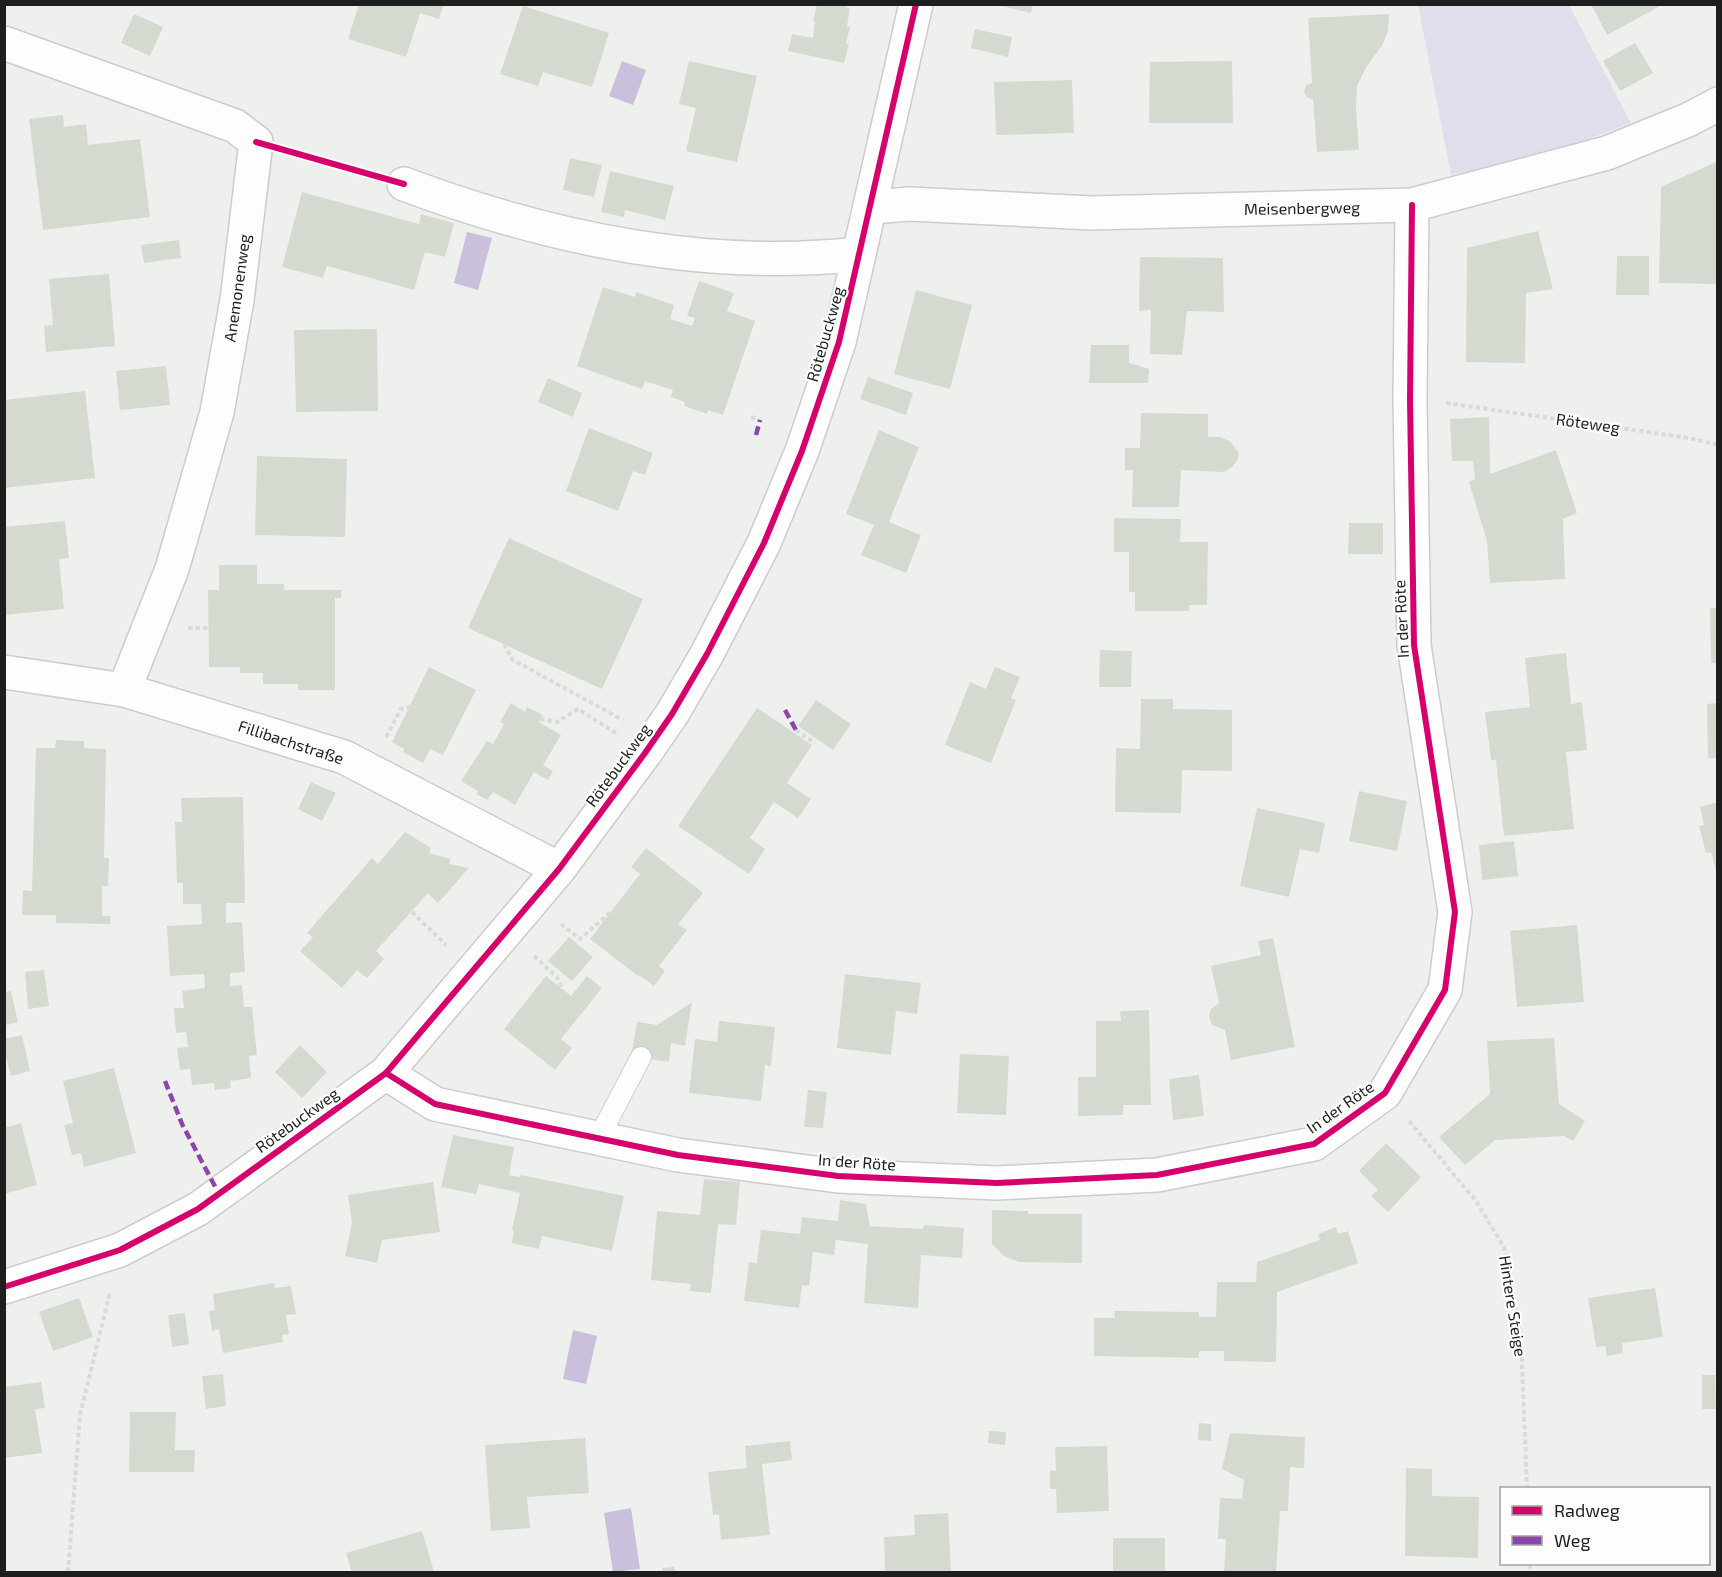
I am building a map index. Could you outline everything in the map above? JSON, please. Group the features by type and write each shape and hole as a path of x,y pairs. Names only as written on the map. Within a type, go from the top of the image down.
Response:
{"street":[{"name":"Rötebuckweg","path":"4,1287 120,1250 198,1209 386,1073 559,869 650,746 707,654 777,514 802,451 839,342 916,4"},
{"name":"Anemonenweg","path":"4,43 235,126 256,142 237,300 217,412 172,569 124,690"},
{"name":"Meisenbergweg","path":"870,207 910,204 1092,213 1412,205 1607,153 1690,119 1718,104"},
{"path":"404,184 566,234 623,246 714,256 814,259 859,254"},
{"name":"In der Röte","path":"386,1073 435,1104 678,1155 838,1176 997,1183 1157,1176 1314,1144 1385,1093 1445,990 1455,912 1414,645 1410,400 1412,205"},
{"name":"Fillibachstraße","path":"4,672 124,690 344,757 559,869"}],"lane":[{"path":"598,1138 641,1057"}],"path":[{"path":"751,417 760,420"},
{"path":"504,644 513,660 650,746"},
{"path":"540,719 557,722 578,709 610,728 650,746"},
{"path":"796,730 815,743"},
{"path":"412,912 473,970"},
{"path":"557,921 580,939 611,912"},
{"path":"526,948 556,977 563,990"},
{"path":"68,1572 80,1415 120,1250"}],"shaded area":[{"path":"1418,5 1569,5 1631,123 1541,157 1451,175"},
{"path":"622,61 646,70 633,105 609,96"},
{"path":"467,232 492,238 478,290 454,283"},
{"path":"573,1330 597,1336 586,1384 563,1379"},
{"path":"631,1508 640,1569 613,1572 604,1513"}],"building":[{"path":"359,4 444,4 439,19 420,13 406,57 348,39"},
{"path":"817,4 841,4 850,9 847,26 850,27 846,44 849,44 844,63 788,51 792,34 813,38 815,21 813,21"},
{"path":"993,4 1033,4 1031,13"},
{"path":"1591,4 1664,4 1607,35"},
{"path":"523,6 609,33 592,87 543,72 538,86 500,74"},
{"path":"134,14 163,27 150,56 121,43"},
{"path":"1389,14 1388,31 1383,44 1367,66 1357,86 1359,150 1317,152 1313,100 1304,92 1306,85 1312,83 1308,18"},
{"path":"975,29 1012,37 1008,57 971,48"},
{"path":"1635,43 1653,73 1620,91 1603,61"},
{"path":"689,61 757,76 737,162 686,151 696,108 679,104"},
{"path":"1232,61 1233,123 1149,123 1150,62"},
{"path":"1072,80 1074,133 996,135 994,82"},
{"path":"63,115 64,127 86,124 88,145 140,139 150,217 43,230 29,119"},
{"path":"570,158 602,165 594,197 563,190"},
{"path":"1718,161 1718,284 1659,283 1661,187"},
{"path":"610,171 674,186 665,220 625,210 624,217 601,212"},
{"path":"302,192 419,224 421,214 454,223 445,257 425,252 414,290 327,266 323,278 282,267"},
{"path":"1538,231 1553,289 1526,293 1525,363 1466,362 1467,248"},
{"path":"179,240 181,258 144,263 141,245"},
{"path":"1617,256 1649,256 1649,295 1616,295"},
{"path":"1140,257 1223,258 1224,312 1187,311 1182,355 1150,354 1151,310 1139,311"},
{"path":"109,274 115,346 46,352 44,326 53,325 49,279"},
{"path":"699,281 734,293 727,311 755,321 723,415 708,410 707,414 684,406 685,402 671,397 673,390 645,381 642,389 577,366 603,287 635,297 636,292 674,305 670,319 692,326 695,318 687,316"},
{"path":"916,290 972,305 950,389 894,374"},
{"path":"377,329 378,411 296,412 294,330"},
{"path":"1091,345 1129,345 1129,363 1149,369 1148,383 1089,383"},
{"path":"166,366 170,405 120,410 116,371"},
{"path":"868,377 913,393 906,415 860,399"},
{"path":"548,378 582,393 573,417 538,402"},
{"path":"85,391 95,478 4,488 4,400"},
{"path":"1141,413 1208,414 1208,437 1220,437 1230,441 1239,453 1237,461 1224,472 1181,470 1179,507 1132,507 1133,470 1125,470 1125,448 1140,448"},
{"path":"1489,417 1490,474 1556,450 1577,513 1563,519 1565,579 1490,583 1487,541 1469,482 1475,479 1473,461 1452,461 1450,419"},
{"path":"589,428 653,453 645,475 633,471 618,511 566,491"},
{"path":"879,430 919,447 889,522 921,535 906,573 861,555 874,525 846,514"},
{"path":"257,456 347,459 345,537 255,535"},
{"path":"1114,518 1181,519 1180,542 1208,542 1207,605 1189,605 1189,611 1135,611 1135,592 1129,592 1129,552 1114,552"},
{"path":"65,521 69,558 59,559 64,609 4,615 4,527"},
{"path":"1349,523 1383,523 1383,554 1348,554"},
{"path":"509,538 643,599 602,689 468,628"},
{"path":"219,565 257,565 257,584 284,584 284,590 342,590 341,598 335,598 335,690 298,690 298,684 263,684 263,673 240,673 240,667 209,667 208,590 219,590"},
{"path":"1710,608 1718,608 1718,663 1711,663"},
{"path":"1100,650 1132,651 1131,687 1099,687"},
{"path":"1566,653 1571,704 1582,702 1587,750 1566,752 1574,829 1504,836 1496,760 1491,760 1485,712 1530,707 1525,658"},
{"path":"429,667 476,690 443,755 430,749 423,763 403,752 404,749 392,742"},
{"path":"995,667 1020,677 1011,698 1016,700 991,763 945,745 970,682 986,689"},
{"path":"1141,699 1173,699 1173,709 1232,710 1232,771 1182,770 1181,813 1115,812 1116,748 1140,749"},
{"path":"816,700 851,724 833,750 798,726"},
{"path":"511,703 525,712 527,707 543,715 539,722 561,735 543,765 553,771 548,780 534,772 515,805 493,792 487,800 476,794 478,791 461,781 487,741 493,744 504,724 500,722"},
{"path":"1718,703 1718,758 1708,758 1707,704"},
{"path":"757,708 812,745 787,783 811,799 798,818 774,802 750,838 765,849 749,874 678,826"},
{"path":"56,740 84,741 84,748 106,749 104,858 109,858 108,886 102,886 102,916 110,916 110,924 56,923 56,915 22,915 23,890 32,891 36,748 55,748"},
{"path":"311,782 336,793 322,821 298,809"},
{"path":"1359,791 1407,801 1397,851 1349,841"},
{"path":"243,797 245,903 226,903 226,923 242,922 245,972 230,973 230,986 242,985 244,1007 252,1007 257,1055 249,1056 251,1078 230,1081 231,1088 215,1090 214,1083 192,1085 190,1069 180,1070 177,1048 188,1047 186,1032 176,1033 174,1008 184,1008 182,991 205,988 204,974 170,976 167,926 202,924 201,904 183,904 183,883 177,883 175,822 182,822 181,798"},
{"path":"1718,802 1717,875 1711,852 1706,853 1699,826 1704,825 1700,807"},
{"path":"1257,808 1325,823 1319,853 1300,849 1289,897 1240,886"},
{"path":"405,832 431,848 429,853 451,859 449,864 469,868 438,903 428,893 376,951 384,959 367,978 357,970 342,988 300,951 313,937 307,933 372,858 378,864"},
{"path":"1514,841 1518,876 1482,880 1479,845"},
{"path":"646,848 703,893 678,924 687,930 659,966 665,971 654,986 590,939 640,874 631,867"},
{"path":"1577,925 1584,1002 1517,1007 1510,931"},
{"path":"569,937 593,957 572,981 548,961"},
{"path":"1273,938 1295,1047 1231,1060 1225,1030 1212,1025 1209,1016 1211,1009 1219,1003 1211,966 1261,955 1258,941"},
{"path":"44,970 49,1006 28,1009 25,972"},
{"path":"845,974 921,983 917,1014 896,1011 891,1055 837,1048"},
{"path":"546,976 571,996 587,976 602,988 561,1039 572,1048 555,1070 504,1029"},
{"path":"11,991 18,1022 7,1025 4,1016 4,992"},
{"path":"692,1002 685,1046 671,1043 669,1062 631,1056 637,1022 657,1025"},
{"path":"1149,1010 1151,1105 1123,1105 1123,1115 1078,1116 1078,1077 1096,1077 1096,1021 1121,1021 1120,1011"},
{"path":"719,1021 775,1027 771,1066 765,1065 761,1101 689,1093 695,1039 717,1042"},
{"path":"22,1035 30,1071 11,1076 4,1049 4,1039"},
{"path":"1554,1038 1559,1104 1585,1121 1573,1141 1564,1136 1495,1140 1465,1165 1439,1137 1490,1094 1487,1041"},
{"path":"300,1045 327,1072 302,1098 275,1072"},
{"path":"960,1054 1009,1056 1006,1115 957,1113"},
{"path":"114,1068 136,1153 84,1167 81,1153 72,1155 64,1125 73,1123 63,1081"},
{"path":"1199,1075 1204,1116 1173,1120 1169,1079"},
{"path":"808,1090 827,1092 823,1128 804,1127"},
{"path":"21,1123 37,1185 4,1194 4,1128"},
{"path":"453,1135 514,1147 509,1175 520,1177 521,1175 624,1196 612,1251 542,1236 539,1249 512,1243 514,1231 512,1230 520,1193 479,1184 476,1194 441,1187"},
{"path":"1386,1143 1421,1177 1388,1212 1371,1196 1378,1190 1359,1171"},
{"path":"704,1179 740,1182 736,1225 718,1224 711,1293 690,1291 691,1284 651,1280 657,1211 700,1215"},
{"path":"433,1182 440,1232 382,1240 377,1263 345,1256 352,1223 348,1195"},
{"path":"840,1200 866,1204 870,1226 923,1229 924,1225 964,1228 962,1258 921,1255 918,1308 864,1303 868,1244 836,1240 834,1255 813,1252 809,1286 802,1285 799,1308 744,1301 749,1262 757,1263 761,1230 800,1234 802,1217 838,1221"},
{"path":"992,1210 1028,1211 1028,1214 1082,1214 1082,1263 1019,1262 1004,1256 992,1244"},
{"path":"1336,1227 1338,1234 1348,1231 1358,1263 1277,1292 1276,1362 1224,1361 1224,1351 1199,1351 1199,1358 1094,1356 1094,1318 1115,1318 1114,1311 1199,1312 1199,1317 1216,1317 1217,1282 1256,1282 1257,1262 1320,1240 1318,1234"},
{"path":"274,1283 275,1288 291,1286 296,1314 286,1315 289,1334 282,1335 283,1342 223,1353 219,1329 212,1331 209,1311 215,1310 213,1294"},
{"path":"1655,1288 1663,1337 1622,1343 1623,1353 1607,1356 1605,1346 1596,1347 1588,1298"},
{"path":"79,1298 93,1337 53,1351 39,1312"},
{"path":"185,1313 189,1344 172,1347 168,1315"},
{"path":"223,1374 226,1406 206,1409 202,1376"},
{"path":"1702,1375 1715,1375 1716,1409 1702,1409"},
{"path":"41,1382 45,1408 35,1409 42,1453 4,1458 4,1387"},
{"path":"130,1412 176,1412 175,1450 195,1450 194,1472 129,1472"},
{"path":"1199,1423 1211,1424 1211,1441 1198,1440"},
{"path":"989,1431 1006,1432 1005,1445 988,1443"},
{"path":"1230,1433 1305,1437 1304,1468 1290,1467 1288,1511 1280,1511 1276,1572 1224,1572 1226,1539 1218,1539 1220,1498 1242,1499 1244,1480 1222,1469"},
{"path":"585,1438 589,1493 527,1497 530,1528 491,1531 485,1445"},
{"path":"790,1441 792,1460 762,1464 770,1535 721,1540 719,1514 713,1515 708,1472 747,1468 745,1446"},
{"path":"1107,1446 1109,1511 1057,1513 1056,1489 1050,1489 1050,1470 1056,1471 1055,1447"},
{"path":"1406,1468 1432,1469 1432,1496 1479,1497 1478,1558 1405,1556"},
{"path":"948,1513 951,1572 885,1572 884,1537 915,1535 914,1515"},
{"path":"422,1531 434,1572 352,1572 346,1553"},
{"path":"1113,1538 1165,1538 1165,1572 1113,1572"},
{"path":"674,1567 676,1572 663,1572 662,1568"}],"marked path":[{"path":"756,435 760,420"},
{"path":"785,710 796,730"},
{"path":"165,1081 182,1124 219,1194"}],"cycle path":[{"path":"4,1287 120,1250 198,1209 386,1073 559,869 645,753 672,714 707,654 764,543 802,451 839,342 916,4"},
{"path":"256,142 404,184"},
{"path":"386,1073 435,1104 678,1155 838,1176 997,1183 1157,1175 1314,1144 1385,1093 1445,990 1455,912 1414,645 1410,400 1412,205"}]}
